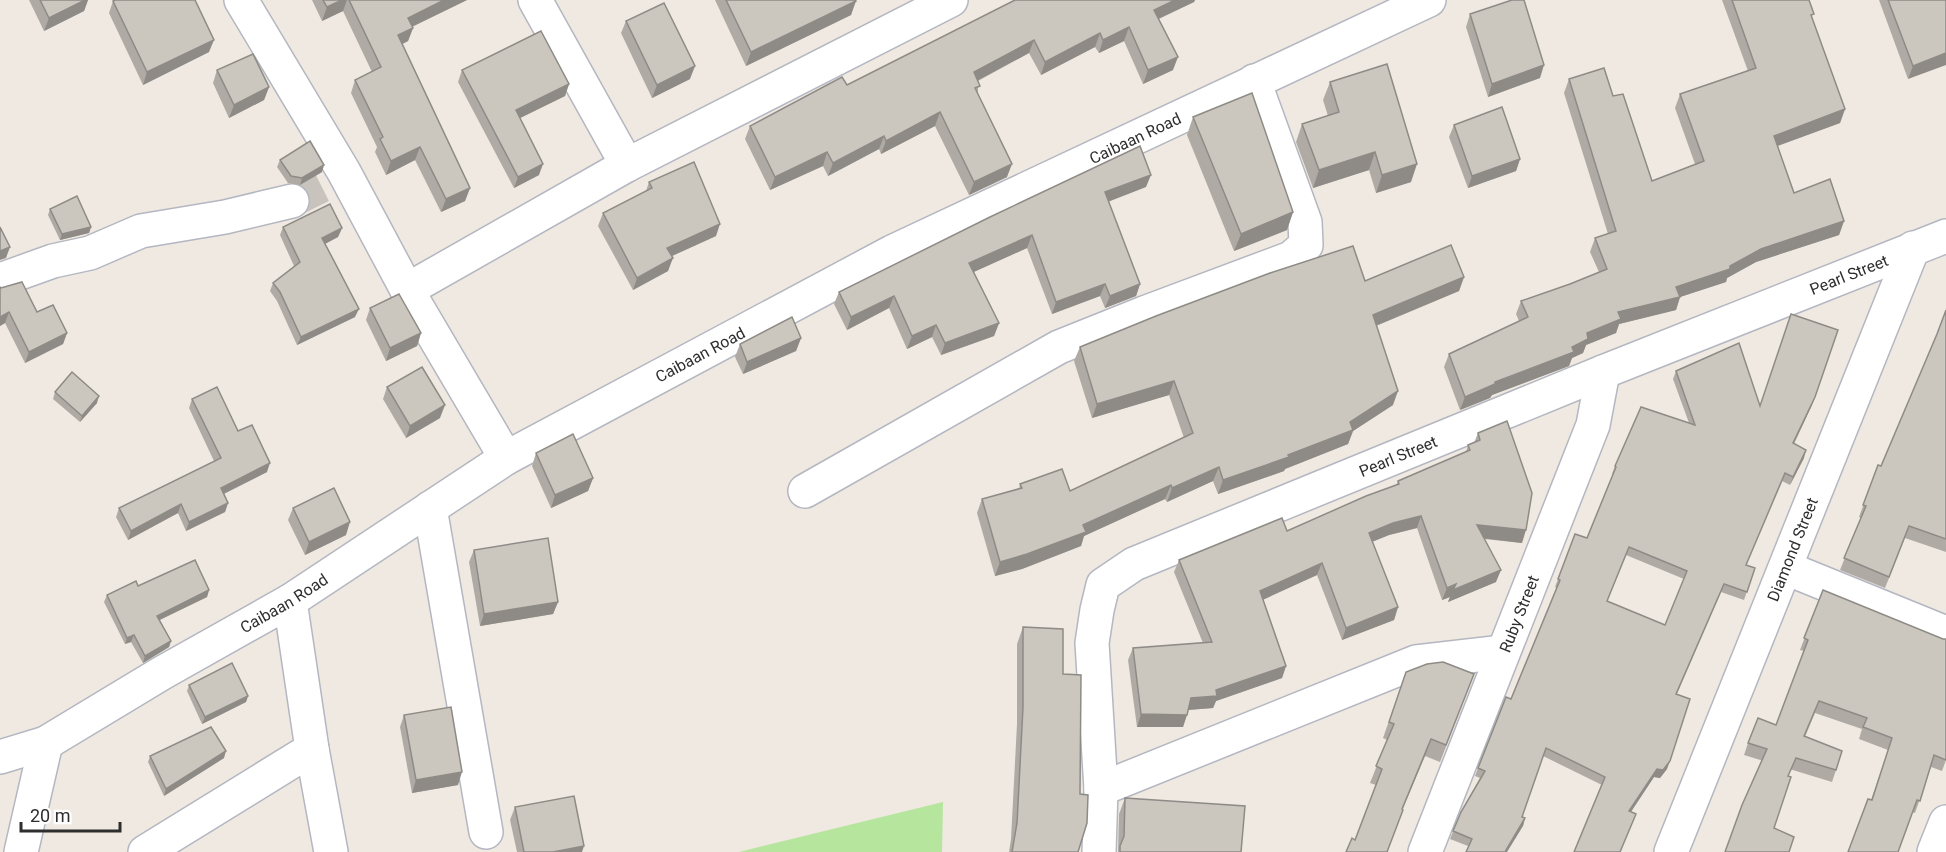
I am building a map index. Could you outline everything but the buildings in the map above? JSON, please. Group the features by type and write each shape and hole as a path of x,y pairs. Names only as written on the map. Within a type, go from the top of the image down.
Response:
{"street":[{"path":"241,0 334,178 407,290 506,458"},
{"path":"535,0 627,165"},
{"path":"407,290 627,165 951,0"},
{"name":"Caibaan Road","path":"0,758 46,743 162,673 290,601 506,458 892,252 1429,0"},
{"path":"805,491 1059,347 1292,258 1306,245 1305,222 1254,81"},
{"path":"0,280 52,261 90,253 141,231 225,217 292,201"},
{"name":"Pearl Street","path":"1099,852 1101,789 1092,643 1103,585 1134,564 1603,372 1946,236"},
{"name":"Diamond Street","path":"1671,852 1913,248"},
{"name":"Ruby Street","path":"1425,852 1593,425 1603,372"},
{"path":"430,508 486,832"},
{"path":"1785,568 1946,633"},
{"path":"290,601 312,749 331,852"},
{"path":"1101,789 1416,662 1503,652"},
{"path":"21,852 46,743"},
{"path":"145,852 312,749"},
{"path":"1934,852 1946,822"}],"green space":[{"path":"943,802 942,852 739,852"}],"tunnel":[{"path":"292,201 324,185"}]}
